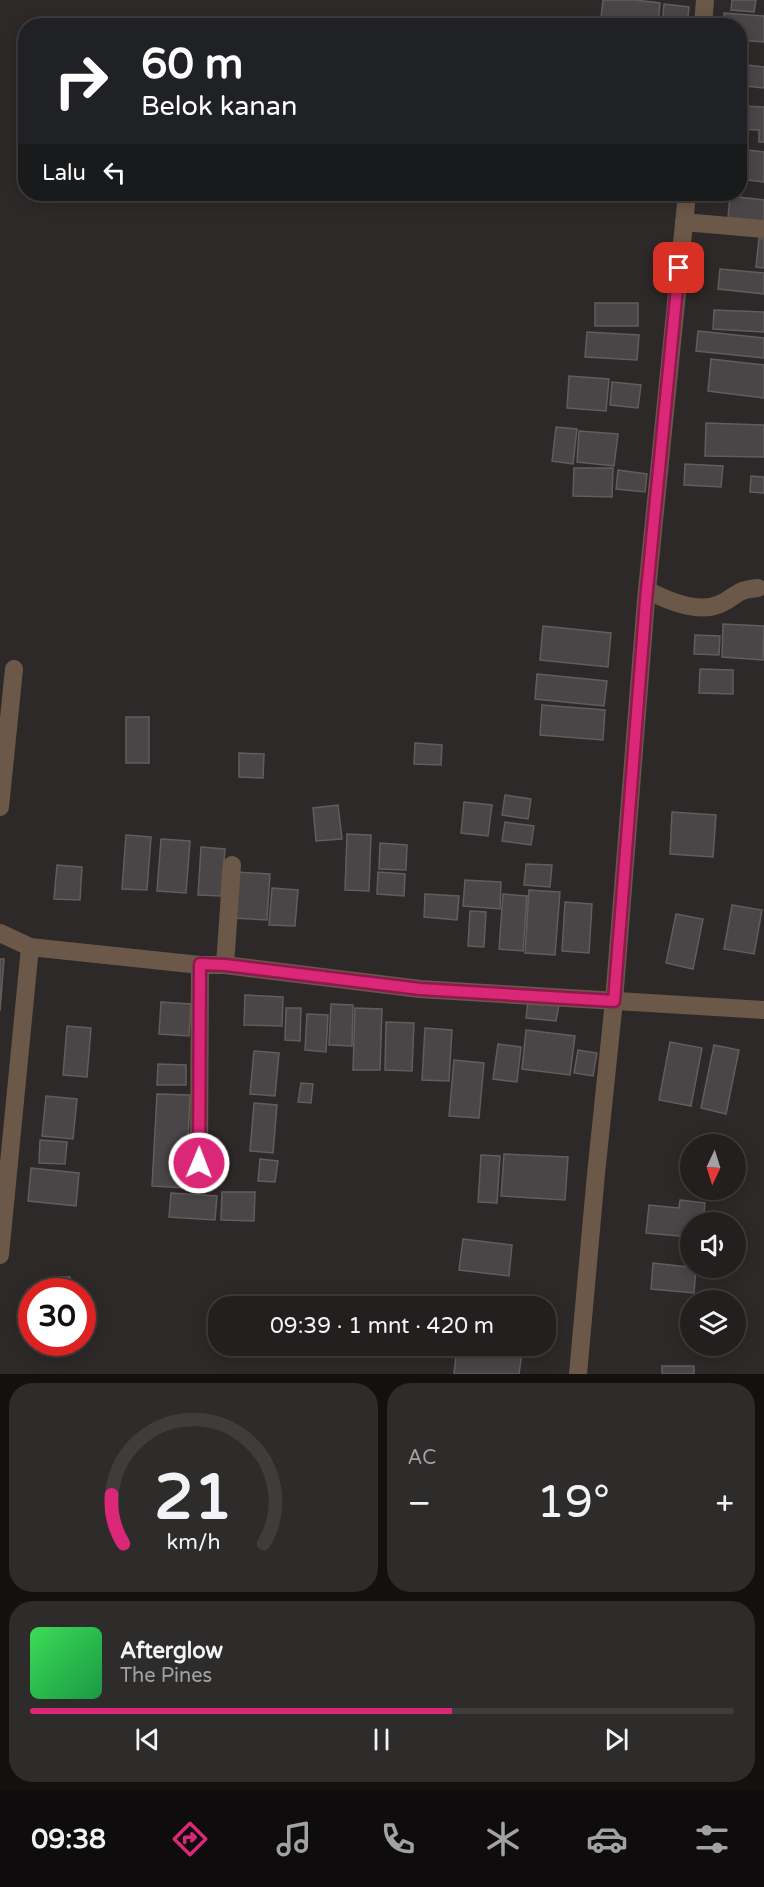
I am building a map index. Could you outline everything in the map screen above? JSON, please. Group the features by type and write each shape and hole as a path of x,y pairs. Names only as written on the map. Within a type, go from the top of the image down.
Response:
{"street":[{"path":"704,18 705,0"},
{"path":"578,1374 614,1001 647,590 686,201"},
{"path":"684,222 764,229"},
{"path":"647,590 671,601 704,607 719,605 742,590 758,588"},
{"path":"0,807 14,669"},
{"path":"225,965 232,865"},
{"path":"0,933 30,947 225,965 420,989 764,1010"},
{"path":"0,1255 30,947"},
{"path":"199,1163 200,964"}],"building":[{"path":"603,0 660,3 659,18 601,18"},
{"path":"732,0 756,0 754,12 731,10"},
{"path":"664,4 689,7 688,18 663,18"},
{"path":"724,13 764,16 764,42 747,41 747,18 724,18"},
{"path":"747,65 764,67 764,88 747,86"},
{"path":"747,106 764,107 764,142 759,142 759,130 747,129"},
{"path":"747,150 764,152 764,182 747,180"},
{"path":"747,198 764,200 764,222 728,218 730,201 747,201"},
{"path":"759,238 764,239 764,268 756,267"},
{"path":"720,269 764,273 764,294 718,289"},
{"path":"595,303 638,303 638,326 595,326"},
{"path":"714,310 764,312 764,332 713,329"},
{"path":"698,331 764,338 764,358 696,351"},
{"path":"587,332 639,335 637,360 585,357"},
{"path":"711,359 764,365 764,398 708,391"},
{"path":"569,376 609,379 606,411 567,408"},
{"path":"612,382 641,385 638,408 610,405"},
{"path":"706,423 764,425 764,457 705,456"},
{"path":"556,427 577,429 573,464 552,461"},
{"path":"579,431 618,434 614,466 577,462"},
{"path":"685,464 723,466 721,487 684,485"},
{"path":"574,468 613,468 612,497 573,496"},
{"path":"618,470 647,474 645,492 616,489"},
{"path":"751,476 764,477 764,493 750,492"},
{"path":"723,624 764,626 763,660 722,657"},
{"path":"543,626 611,633 608,667 540,660"},
{"path":"695,635 720,636 719,655 694,654"},
{"path":"700,669 733,670 733,694 699,693"},
{"path":"537,674 607,681 604,706 535,699"},
{"path":"542,705 605,710 603,740 540,735"},
{"path":"126,717 149,717 149,763 126,763"},
{"path":"415,743 442,745 441,765 414,764"},
{"path":"239,753 264,754 263,778 239,777"},
{"path":"505,795 531,799 528,819 502,815"},
{"path":"464,802 492,805 488,836 461,833"},
{"path":"338,805 342,839 316,841 313,808"},
{"path":"672,812 716,815 713,857 670,854"},
{"path":"505,822 534,826 531,845 502,841"},
{"path":"347,834 371,835 369,891 345,890"},
{"path":"126,835 151,837 147,890 122,889"},
{"path":"161,839 190,841 186,893 157,891"},
{"path":"380,843 407,845 406,870 379,869"},
{"path":"201,847 225,849 221,896 198,895"},
{"path":"526,864 552,865 550,887 524,885"},
{"path":"57,865 82,867 80,900 54,899"},
{"path":"236,872 270,874 267,920 232,918"},
{"path":"378,872 405,874 404,896 377,894"},
{"path":"465,880 501,882 500,909 463,906"},
{"path":"272,888 298,890 295,926 269,925"},
{"path":"529,890 560,892 555,955 525,953"},
{"path":"425,894 459,896 457,920 424,917"},
{"path":"503,894 527,896 523,951 499,949"},
{"path":"565,902 592,904 589,953 562,951"},
{"path":"732,905 762,910 754,954 724,949"},
{"path":"470,911 486,912 484,947 468,946"},
{"path":"676,914 703,919 693,969 666,963"},
{"path":"0,959 4,959 0,1011"},
{"path":"245,995 283,997 282,1026 244,1025"},
{"path":"528,1001 559,1005 556,1021 526,1018"},
{"path":"161,1002 191,1004 189,1036 159,1034"},
{"path":"331,1004 353,1005 352,1046 329,1045"},
{"path":"286,1008 301,1008 300,1041 285,1040"},
{"path":"355,1008 382,1009 380,1070 353,1070"},
{"path":"307,1014 328,1015 326,1052 305,1050"},
{"path":"386,1022 414,1023 412,1071 385,1070"},
{"path":"67,1026 91,1028 87,1077 63,1075"},
{"path":"425,1028 452,1030 449,1081 422,1080"},
{"path":"526,1030 575,1036 570,1075 522,1069"},
{"path":"670,1042 702,1048 691,1106 659,1100"},
{"path":"498,1044 521,1047 517,1082 493,1079"},
{"path":"714,1045 739,1050 726,1114 701,1108"},
{"path":"578,1050 597,1053 593,1076 574,1073"},
{"path":"254,1051 279,1053 275,1096 250,1094"},
{"path":"454,1060 484,1063 479,1118 449,1116"},
{"path":"158,1064 186,1065 186,1085 157,1085"},
{"path":"301,1083 313,1084 311,1103 298,1102"},
{"path":"157,1094 190,1095 186,1188 152,1186"},
{"path":"46,1096 77,1099 73,1139 42,1136"},
{"path":"254,1103 277,1105 273,1153 250,1151"},
{"path":"40,1140 67,1142 65,1164 39,1163"},
{"path":"504,1154 568,1157 565,1200 501,1196"},
{"path":"481,1155 500,1156 497,1203 478,1202"},
{"path":"260,1159 278,1161 275,1182 258,1181"},
{"path":"31,1168 79,1173 76,1206 28,1201"},
{"path":"222,1192 255,1192 254,1221 221,1220"},
{"path":"171,1193 217,1196 215,1220 169,1217"},
{"path":"680,1200 705,1203 704,1212 680,1212 680,1236 646,1233 649,1205 679,1208"},
{"path":"463,1239 512,1245 509,1276 459,1270"},
{"path":"653,1263 680,1266 680,1278 695,1278 694,1290 680,1292 651,1289"},
{"path":"456,1356 522,1356 519,1374 454,1374"},
{"path":"662,1366 694,1366 694,1374 662,1374"}],"route":[{"path":"199,1163 200,964 225,965 420,989 614,1001 646,600 679,268"}]}
